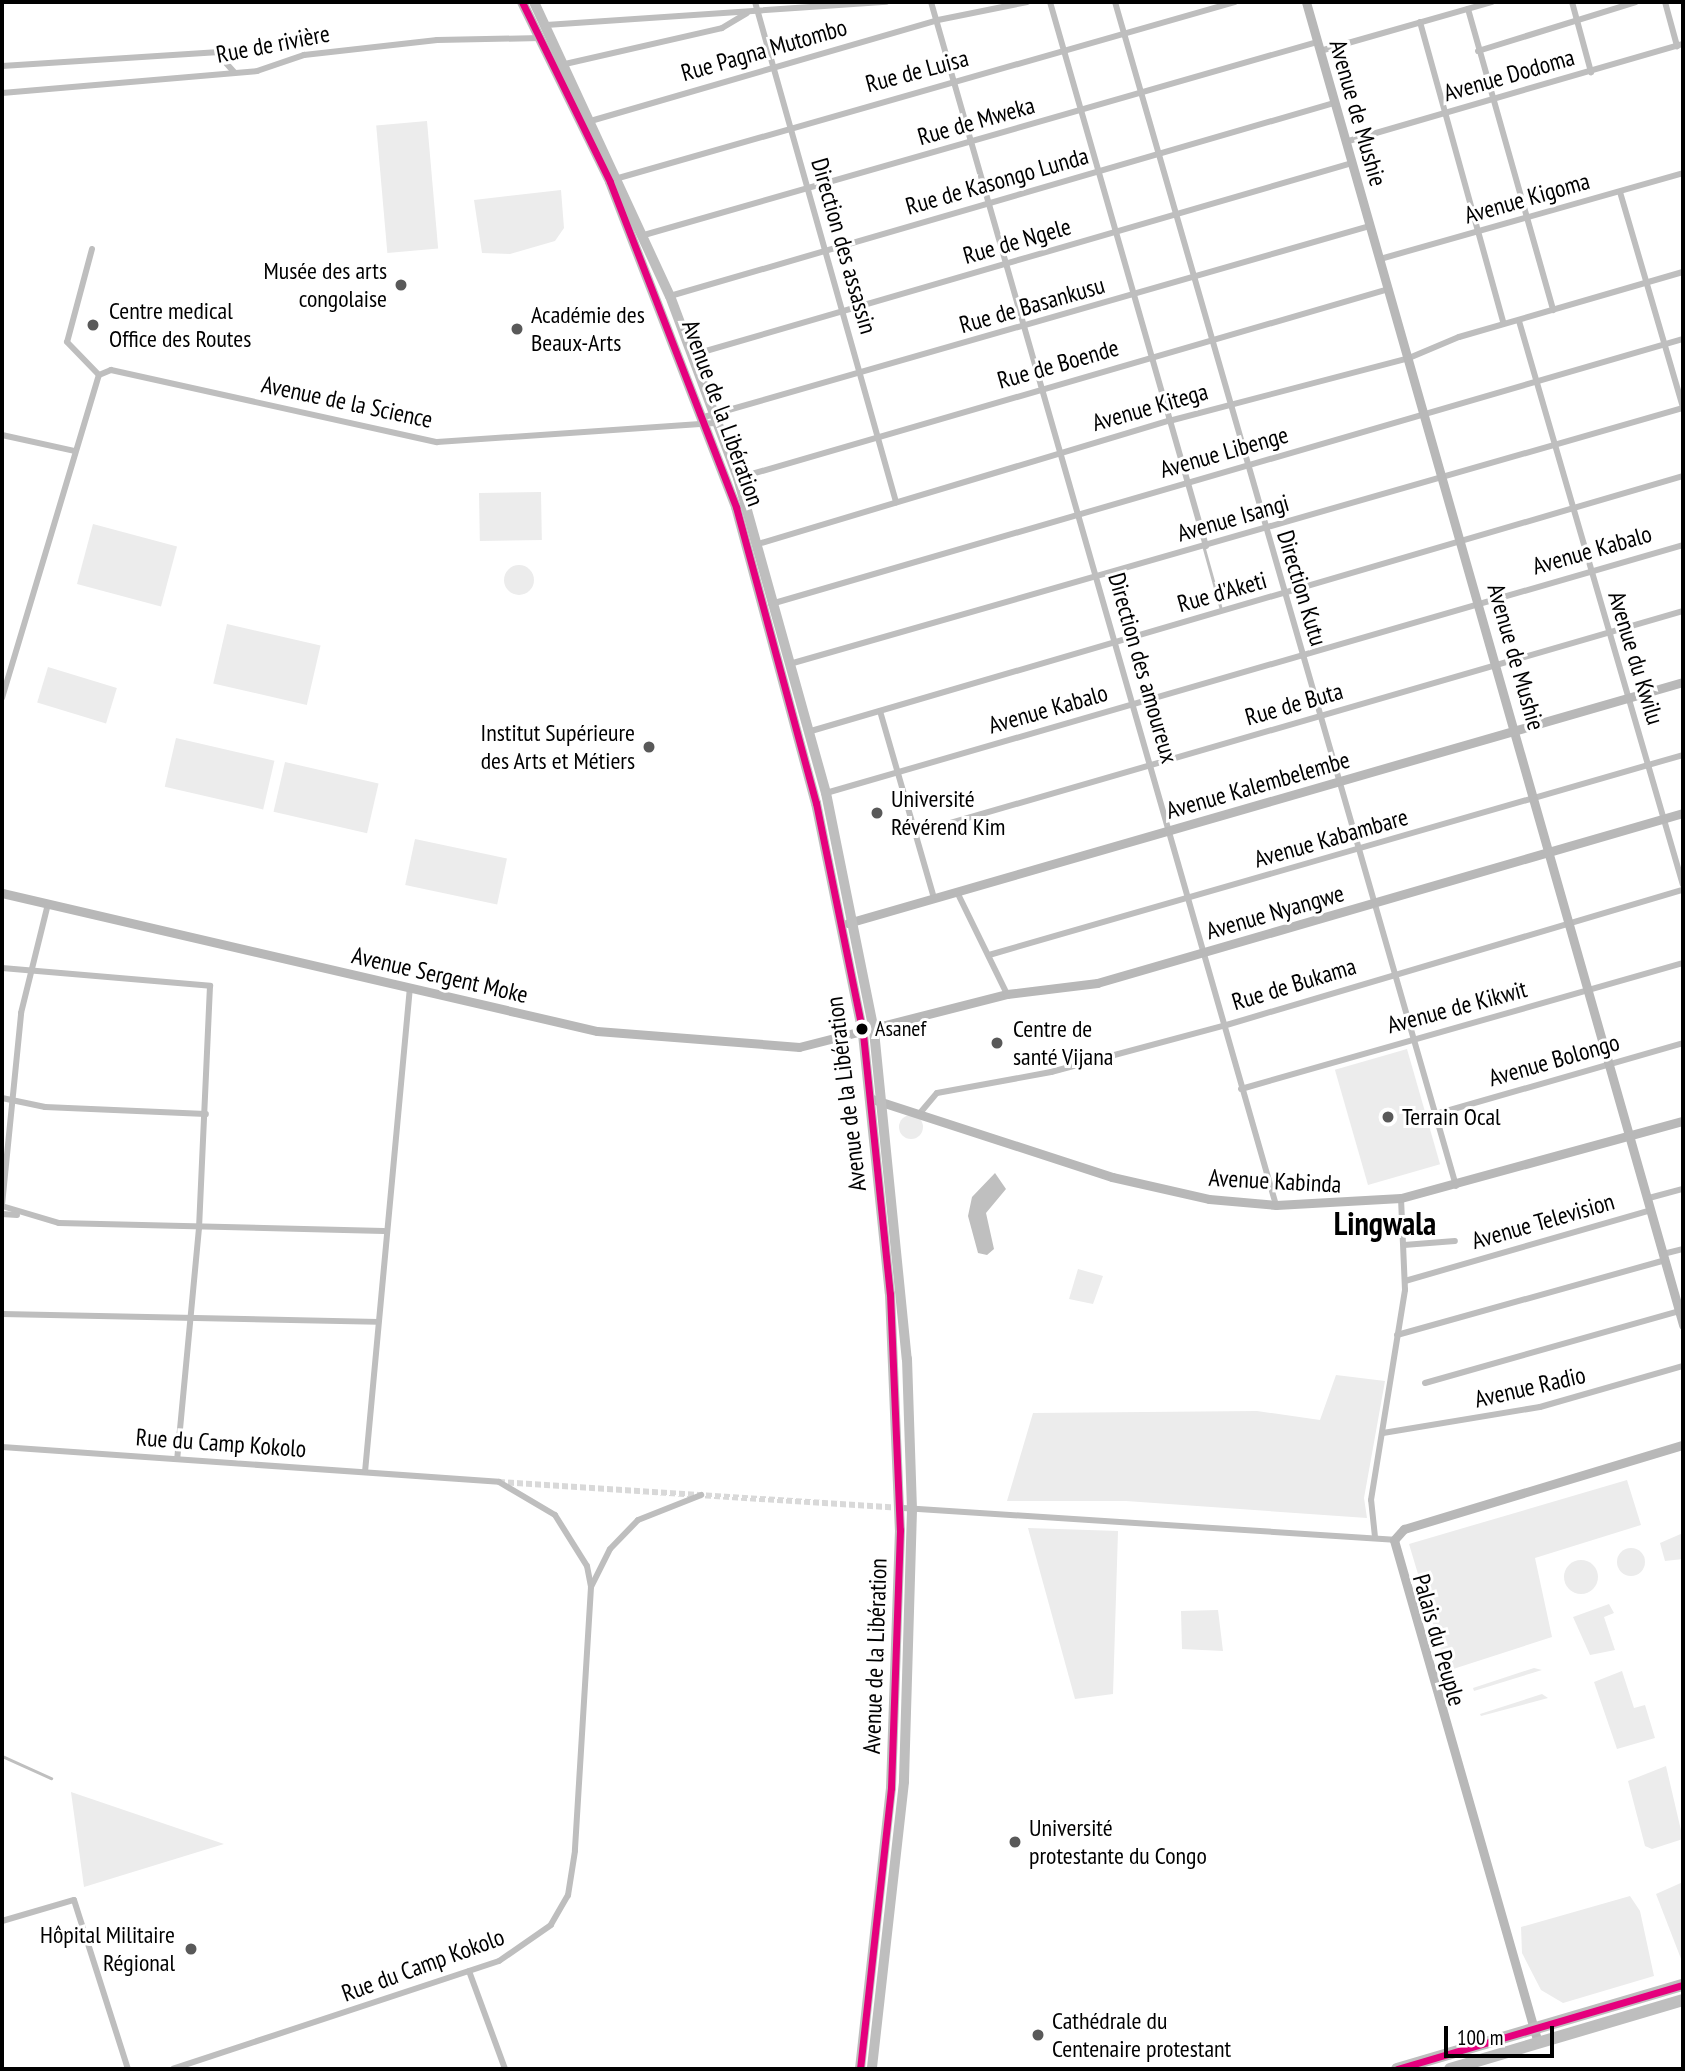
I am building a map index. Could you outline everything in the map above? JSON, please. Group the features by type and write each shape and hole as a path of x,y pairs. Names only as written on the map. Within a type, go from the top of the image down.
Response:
{"highway":[{"path":"1403,2068 1683,1984"},
{"path":"1450,2069 1683,2000"}],"main road":[{"name":"Avenue de la Libération","path":"523,2 565,64 594,120 614,179 711,420 738,478 758,544 849,923"},
{"name":"Avenue de la Libération","path":"534,2 546,25 546,37 644,235 670,296 692,355 771,604 793,663 827,793 869,1033 884,1102 907,1359 904,1782 872,2069"},
{"name":"Avenue de la Libération","path":"860,2069 891,1788 900,1571 891,1307 869,1098 869,1033"}],"street":[{"name":"Direction des assassin","path":"755,2 896,502"},
{"path":"546,25 886,2"},
{"name":"Direction des amoureux","path":"931,2 956,80 1276,1205"},
{"name":"Rue Pagna Mutombo","path":"594,120 938,20 1027,2"},
{"path":"1049,2 1206,546"},
{"name":"Direction Kutu","path":"1115,2 1143,94 1156,156 1207,342 1361,849 1456,1186"},
{"name":"Rue de Luisa","path":"614,179 790,126 1236,2"},
{"name":"Avenue de Mushie","path":"1306,2 1500,665 1683,1325"},
{"name":"Rue de Mweka","path":"644,235 1079,111 1492,2"},
{"path":"1572,2 1591,72"},
{"path":"1478,51 1636,2"},
{"path":"1665,2 1680,45"},
{"path":"1468,9 1553,310"},
{"path":"565,64 722,28 747,13"},
{"path":"1420,22 1504,324"},
{"name":"Rue de rivière","path":"2,93 235,73 304,55 438,40 546,37"},
{"name":"Avenue Dodoma","path":"1345,142 1680,45"},
{"path":"2,66 216,52 235,73"},
{"name":"Rue de Kasongo Lunda","path":"670,296 1334,103"},
{"name":"Rue de Ngele","path":"692,355 1352,163"},
{"name":"Avenue Kigoma","path":"1380,259 1683,173"},
{"path":"1620,192 1683,408"},
{"name":"Rue de Basankusu","path":"711,420 860,373 1025,328 1370,226"},
{"path":"2,698 99,375 67,342 92,249"},
{"name":"Avenue Kitega","path":"758,544 1169,421 1409,358 1504,324 1683,272"},
{"name":"Rue de Boende","path":"738,478 1389,289"},
{"name":"Avenue du Kwilu","path":"1519,321 1534,382 1607,632 1666,818 1683,888"},
{"name":"Avenue Libenge","path":"771,604 1683,339"},
{"name":"Avenue de la Science","path":"99,375 111,370 437,442 711,420"},
{"name":"Avenue Isangi","path":"793,663 1683,408"},
{"path":"2,435 75,451"},
{"name":"Rue d'Aketi","path":"811,732 1683,476"},
{"name":"Avenue Kabalo","path":"827,793 1303,656 1589,570 1683,545"},
{"name":"Rue de Buta","path":"916,833 1683,611"},
{"name":"Avenue Kalembelembe","path":"849,923 1683,682"},
{"path":"880,711 934,898"},
{"name":"Avenue Kabambare","path":"989,955 1683,755"},
{"name":"Avenue Nyangwe","path":"869,1033 1007,994 1083,986 1683,813"},
{"name":"Rue de Bukama","path":"920,1113 937,1093 1051,1072 1223,1026 1683,888"},
{"path":"957,892 1007,994"},
{"name":"Avenue Sergent Moke","path":"2,893 615,1034 665,1033 771,1048 869,1033"},
{"path":"22,1215 2,1206 29,968 48,904"},
{"name":"Avenue de Kikwit","path":"1241,1089 1683,963"},
{"path":"2,968 29,968 211,986 199,1228 185,1320 177,1460"},
{"path":"365,1472 384,1231 410,989"},
{"name":"Avenue Bolongo","path":"1436,1114 1683,1043"},
{"path":"2,1098 12,1102 206,1114"},
{"name":"Avenue Kabinda","path":"869,1098 1112,1177 1209,1199 1276,1205 1401,1198 1456,1186 1683,1121"},
{"path":"1649,1198 1683,1189"},
{"path":"1375,1537 1371,1500 1405,1281 1401,1198"},
{"name":"Avenue Television","path":"1405,1281 1651,1210"},
{"path":"2,1214 199,1228 384,1231"},
{"path":"1404,1245 1455,1241"},
{"path":"1397,1335 1664,1257 1683,1249"},
{"path":"1425,1383 1680,1311"},
{"path":"2,1314 185,1320 378,1322"},
{"name":"Avenue Radio","path":"1383,1433 1540,1407 1683,1366"},
{"path":"907,1509 1394,1539 1404,1528 1683,1445"},
{"name":"Rue du Camp Kokolo","path":"2,1447 499,1482 521,1491 570,1533 591,1587"},
{"name":"Rue du Camp Kokolo","path":"173,2069 469,1971 529,1946 551,1925 568,1895 591,1587 610,1549 638,1520 701,1495"},
{"name":"Palais du Peuple","path":"1394,1539 1538,2043"},
{"path":"2,1921 74,1900 128,2069"},
{"path":"469,1971 505,2069"}],"shaded area":[{"path":"427,121 438,249 387,253 376,125"},
{"path":"561,190 564,228 555,241 510,254 482,253 474,200"},
{"path":"541,492 542,540 480,541 479,493"},
{"path":"93,524 177,547 161,606 77,584"},
{"path":"519,565 529,570 534,580 529,590 519,595 509,590 504,580 509,570"},
{"path":"227,624 321,646 307,705 213,683"},
{"path":"48,667 117,688 106,723 37,702"},
{"path":"176,738 274,761 263,809 165,787"},
{"path":"285,762 379,784 367,833 274,812"},
{"path":"415,839 507,859 497,905 405,885"},
{"name":"Terrain Ocal","path":"1407,1049 1440,1164 1368,1185 1335,1070"},
{"path":"911,1115 919,1119 923,1127 919,1135 911,1139 903,1135 899,1127 903,1119"},
{"path":"995,1173 1006,1189 986,1213 994,1249 987,1255 978,1253 968,1216 972,1197"},
{"path":"1078,1269 1103,1276 1093,1304 1069,1299"},
{"path":"1336,1375 1385,1381 1364,1498 1367,1518 1126,1501 1007,1501 1033,1413 1257,1411 1320,1420"},
{"path":"1627,1480 1641,1525 1535,1558 1552,1637 1447,1671 1409,1544"},
{"path":"1028,1528 1118,1531 1113,1694 1075,1699"},
{"path":"1683,1533 1683,1559 1665,1561 1660,1543"},
{"path":"1631,1548 1641,1552 1645,1562 1641,1572 1631,1576 1621,1572 1617,1562 1621,1552"},
{"path":"1581,1560 1593,1565 1598,1577 1593,1589 1581,1594 1569,1589 1564,1577 1569,1565"},
{"path":"1609,1604 1614,1613 1604,1617 1615,1650 1590,1655 1573,1617"},
{"path":"1218,1610 1223,1651 1182,1649 1181,1611"},
{"path":"1534,1668 1542,1670 1474,1691 1473,1688"},
{"path":"1622,1671 1634,1708 1645,1705 1655,1738 1617,1749 1594,1682"},
{"path":"1542,1694 1548,1698 1481,1716 1480,1714"},
{"path":"1666,1766 1683,1839 1652,1849 1645,1846 1628,1781"},
{"path":"71,1792 224,1844 84,1887"},
{"path":"1683,1882 1683,1964 1656,1894"},
{"path":"1630,1896 1640,1911 1654,1976 1563,2003 1541,1990 1522,1953 1521,1927"}],"waterway":[{"path":"1204,547 1221,608"},
{"path":"2,1756 51,1778"}],"tunnel":[{"path":"499,1482 902,1508"}],"transit line":[{"path":"522,2 610,182 736,507 816,803 863,1034 890,1294 900,1530 891,1788 860,2069"},
{"path":"1397,2069 1683,1985"}],"place":[{"name":"Musée des arts congolaise","path":"401,285"},
{"name":"Centre medical Office des Routes","path":"93,325"},
{"name":"Académie des Beaux-Arts","path":"517,329"},
{"name":"Institut Supérieure des Arts et Métiers","path":"649,747"},
{"name":"Université Révérend Kim","path":"877,813"},
{"name":"Asanef","path":"862,1029"},
{"name":"Centre de santé Vijana","path":"997,1043"},
{"name":"Terrain Ocal","path":"1388,1117"},
{"name":"Université protestante du Congo","path":"1015,1842"},
{"name":"Hôpital Militaire Régional","path":"191,1949"},
{"name":"Cathédrale du Centenaire protestant","path":"1038,2035"}],"district":[{"name":"Lingwala","path":"1385,1223"}]}
